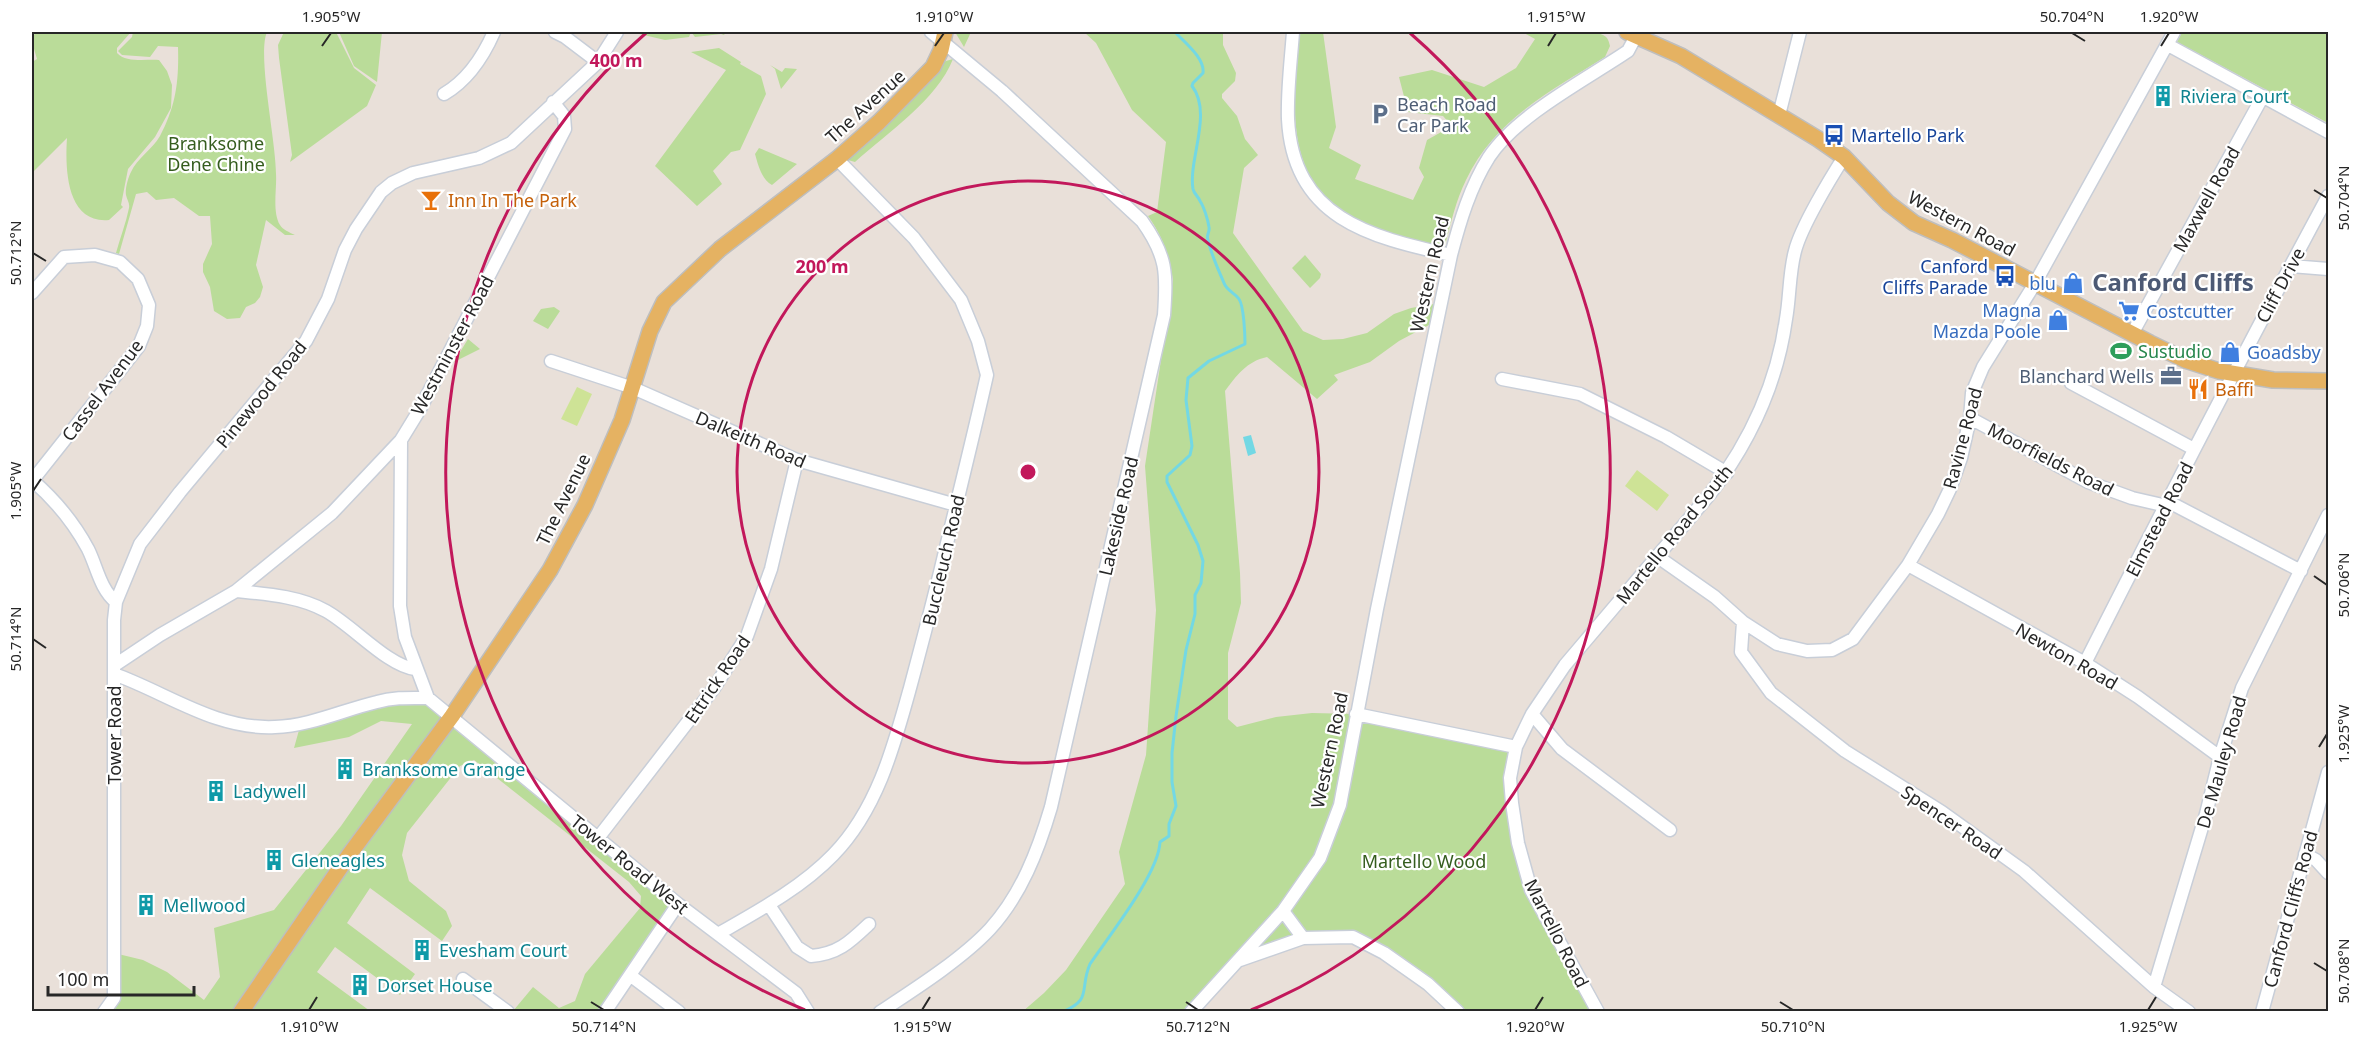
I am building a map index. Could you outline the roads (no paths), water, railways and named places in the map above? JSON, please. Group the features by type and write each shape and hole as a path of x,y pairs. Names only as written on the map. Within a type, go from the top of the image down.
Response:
{"main road":[{"name":"Western Road","path":"1632,34 1682,57 1844,157 1900,214 2132,334 2185,360 2232,374 2273,380 2328,381"},
{"name":"The Avenue","path":"241,1011 349,855 452,716 550,570 585,505 622,420 650,331 664,302 720,249 837,159 879,122 926,76 938,58 940,35"}],"street":[{"path":"444,94 455,88 470,73 486,51 494,32"},
{"path":"555,32 598,62"},
{"path":"553,102 598,62 617,32"},
{"path":"1293,32 1288,118 1299,169 1311,191 1330,212 1359,228 1403,245 1451,255"},
{"path":"1779,115 1800,32"},
{"name":"Western Road","path":"1191,1011 1283,911 1320,858 1340,805 1356,714 1451,255 1463,210 1490,155 1519,124 1628,51 1632,34"},
{"name":"Lakeside Road","path":"880,1011 960,955 990,929 1016,894 1040,844 1164,315 1166,279 1162,254 1154,237 1142,221 940,35"},
{"path":"2172,37 2263,96 2328,132"},
{"name":"Ravine Road","path":"1658,557 1715,597 1743,622 1777,644 1807,651 1832,650 1853,639 1908,565 1950,489 1970,418 1972,393 1983,367 2034,285 2172,37"},
{"name":"Maxwell Road","path":"2132,334 2263,96"},
{"name":"Westminster Road","path":"115,669 160,635 236,591 332,513 400,440 420,409 564,129 564,116 553,102"},
{"name":"Pinewood Road","path":"115,669 116,602 140,544 155,522 306,341 328,299 345,250 381,192 392,183 414,173 478,158 511,143 553,102"},
{"name":"Martello Road South","path":"1565,665 1727,473 1758,419 1768,393 1786,320 1795,249 1817,203 1844,157"},
{"name":"Buccleuch Road","path":"718,934 769,905 808,877 834,854 876,791 893,752 926,630 987,375 978,341 961,300 914,238 837,159"},
{"name":"Cliff Drive","path":"2232,374 2328,196"},
{"name":"Cassel Avenue","path":"32,293 64,257 95,255 120,262 138,279 149,304 147,326 139,346 33,484"},
{"path":"2290,266 2328,269"},
{"name":"Dalkeith Road","path":"551,361 633,388 797,460 956,506"},
{"name":"Elmstead Road","path":"2085,663 2168,504 2232,374"},
{"path":"1502,379 1580,394 1666,437 1727,473"},
{"path":"2072,383 2194,449"},
{"name":"Moorfields Road","path":"1970,418 2088,482 2132,498 2168,504 2301,571"},
{"path":"400,440 400,606 405,637 428,698"},
{"name":"Ettrick Road","path":"598,838 714,688 747,636 771,569 797,460"},
{"path":"33,484 66,515 88,549 107,594 116,602"},
{"name":"De Mauley Road","path":"2154,987 2242,688 2328,515"},
{"name":"Newton Road","path":"1908,565 2085,663 2138,698 2220,758"},
{"path":"236,591 298,600 326,611 404,668 416,669"},
{"name":"Spencer Road","path":"1743,622 1741,652 1771,693 1845,751 1942,812 2024,871 2154,987 2189,1011"},
{"name":"Martello Road","path":"1565,665 1532,714 1516,747 1510,778 1512,803 1518,843 1531,890 1598,1011"},
{"name":"Tower Road","path":"104,1011 114,998 115,669 203,714 241,725 275,727 314,721 380,701 428,698"},
{"name":"Tower Road West","path":"428,698 678,904 796,993 808,1011"},
{"path":"1356,714 1516,747"},
{"path":"1532,714 1562,749 1670,830"},
{"name":"Canford Cliffs Road","path":"2262,1011 2328,772"},
{"path":"2306,854 2316,860 2328,873"},
{"path":"605,1011 678,904"},
{"path":"769,905 797,947 811,956 829,954 850,941 869,924"},
{"path":"1283,911 1303,938"},
{"path":"1236,961 1303,938 1353,937 1402,965 1428,984 1458,1011"},
{"path":"631,976 679,1011"},
{"path":"464,979 508,1011"}],"water":[{"path":"1251,435 1256,453 1248,456 1243,437"}],"waterway":[{"path":"1062,1012 1072,1008 1082,998 1090,964 1142,887 1151,870 1160,842 1169,836 1169,824 1176,806 1172,782 1176,716 1186,650 1195,614 1195,595 1201,583 1203,561 1198,545 1167,482 1167,476 1190,455 1192,446 1186,400 1188,378 1209,361 1245,344 1241,303 1225,286 1211,251 1207,217 1193,189 1192,177 1199,137 1200,109 1198,97 1192,86 1203,73 1203,67 1193,51 1175,32"}],"place":[{"name":"Riviera Court","path":"2163,96"},
{"name":"Beach Road Car Park","path":"1380,114"},
{"name":"Martello Park","path":"1834,135"},
{"name":"Inn In The Park","path":"431,200"},
{"name":"Canford Cliffs Parade","path":"2005,276"},
{"name":"blu","path":"2073,283"},
{"name":"Costcutter","path":"2129,311"},
{"name":"Magna Mazda Poole","path":"2058,320"},
{"name":"Sustudio","path":"2121,351"},
{"name":"Goadsby","path":"2230,352"},
{"name":"Blanchard Wells","path":"2171,376"},
{"name":"Baffi","path":"2198,389"},
{"name":"Branksome Grange","path":"345,769"},
{"name":"Ladywell","path":"216,791"},
{"name":"Gleneagles","path":"274,860"},
{"name":"Mellwood","path":"146,905"},
{"name":"Evesham Court","path":"422,950"},
{"name":"Dorset House","path":"360,985"}],"district":[{"name":"Canford Cliffs","path":"2173,281"}],"park label":[{"name":"Branksome Dene Chine","path":"216,153"},
{"name":"Martello Wood","path":"1424,861"}]}
